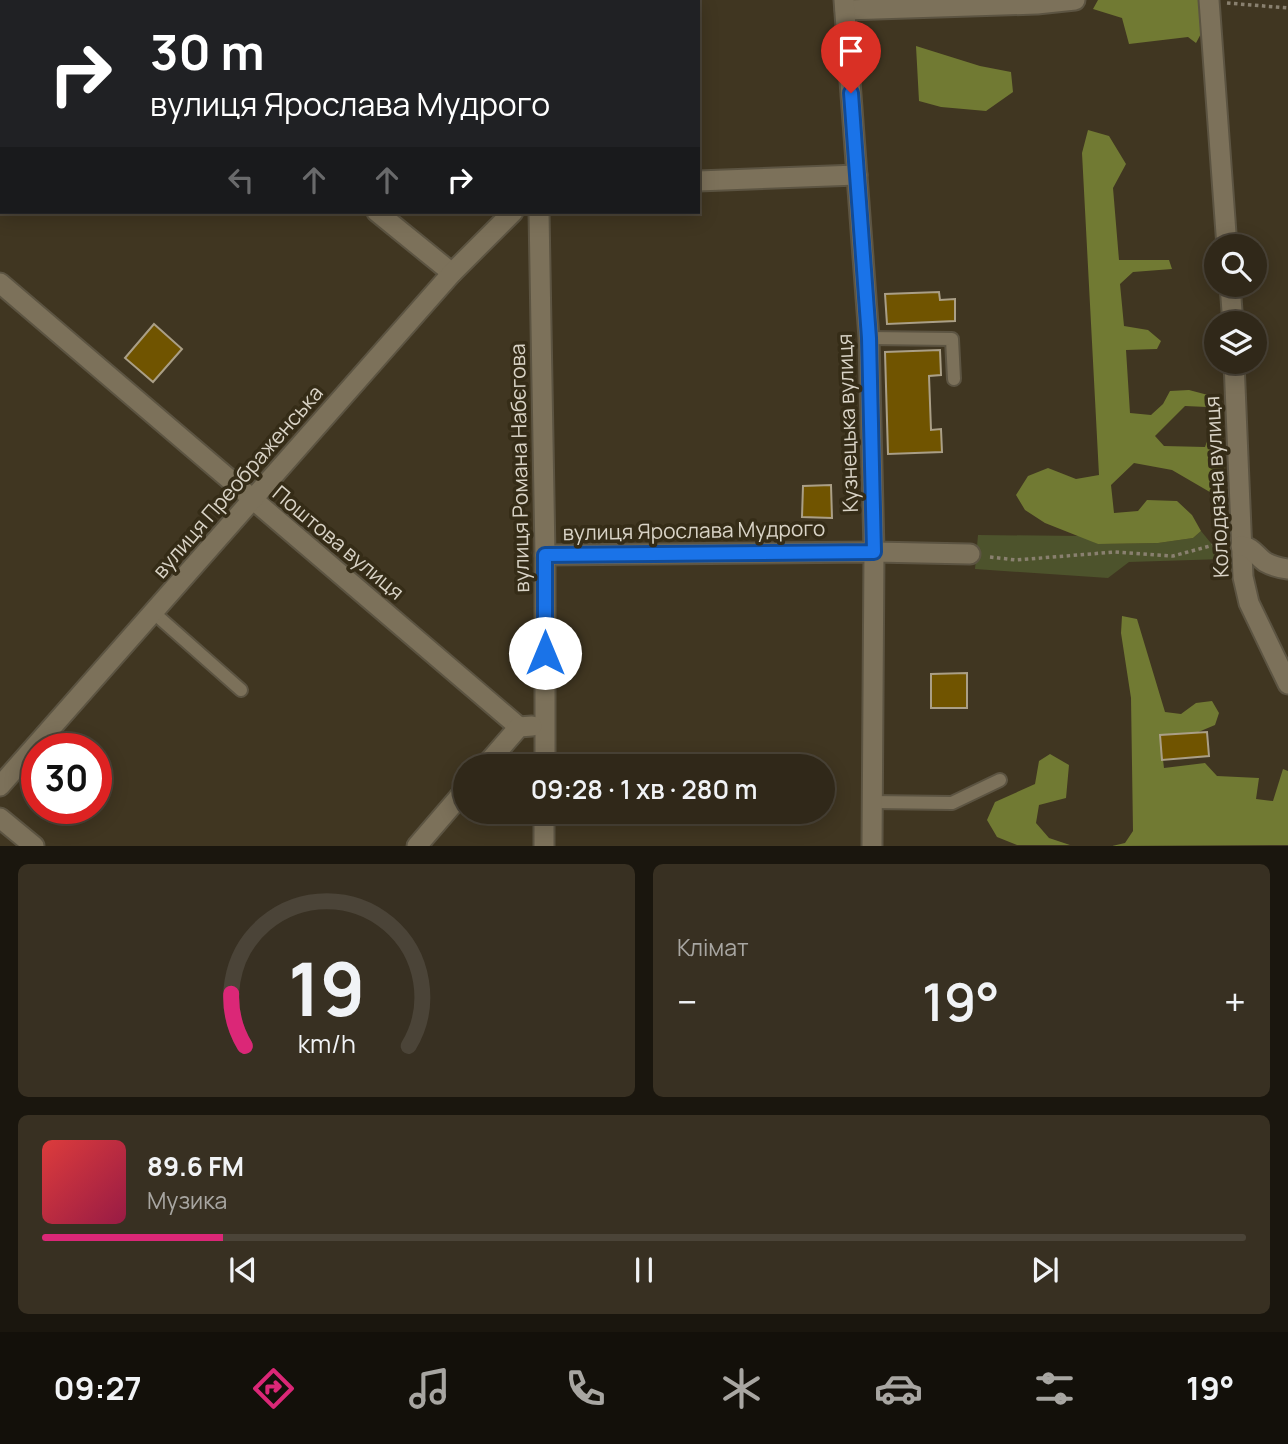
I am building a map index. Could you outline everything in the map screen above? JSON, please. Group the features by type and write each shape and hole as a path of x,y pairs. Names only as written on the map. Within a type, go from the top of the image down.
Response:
{"street":[{"path":"845,5 1037,4 1075,0"},
{"path":"1209,1 1226,234"},
{"name":"Кузнецька вулиця","path":"845,5 869,338 874,552 872,845"},
{"path":"700,181 857,175"},
{"path":"379,214 452,273"},
{"name":"вулиця Преображенська","path":"0,786 452,273 511,214"},
{"name":"вулиця Романа Набєгова","path":"539,214 545,555 545,754"},
{"name":"Поштова вулиця","path":"0,283 519,727"},
{"name":"Колодязна вулиця","path":"1234,374 1242,577 1249,603 1288,684"},
{"path":"1240,542 1250,547 1264,561 1288,569"},
{"name":"вулиця Ярослава Мудрого","path":"545,555 874,552 970,554"},
{"path":"495,754 519,727 545,726"},
{"path":"418,845 453,804"},
{"path":"0,818 34,845"},
{"path":"544,824 544,845"}],"lane":[{"path":"869,338 952,339 954,379"},
{"path":"154,612 240,690"},
{"path":"872,802 952,803 1000,780"}],"path":[{"path":"1209,1 1288,8"},
{"path":"970,554 1016,560 1115,552 1173,556 1240,542"}],"green space":[{"path":"1098,0 1199,0 1204,28 1196,43 1188,37 1129,44 1122,18 1093,9"},
{"path":"916,46 980,66 1011,72 1013,92 986,111 941,107 919,101"},
{"path":"1088,130 1109,136 1126,164 1113,188 1119,260 1169,260 1172,269 1133,272 1120,284 1124,326 1148,330 1161,341 1157,349 1126,350 1130,413 1151,415 1163,404 1170,391 1189,390 1208,395 1207,407 1185,406 1155,436 1164,446 1205,447 1210,433 1222,429 1227,502 1172,470 1134,463 1111,485 1114,513 1138,511 1147,500 1177,501 1192,515 1201,531 1193,538 1158,543 1098,544 1045,523 1025,510 1016,495 1028,476 1048,468 1076,479 1099,475 1082,153"},
{"path":"1201,531 1224,559 1129,562 1108,578 975,569 978,535 1083,536 1098,544 1158,543 1193,538"},
{"path":"1122,616 1137,619 1165,712 1181,714 1196,703 1212,701 1219,713 1215,725 1196,733 1160,735 1164,768 1205,763 1217,776 1259,778 1256,799 1273,801 1283,769 1288,771 1288,845 1112,846 1125,843 1133,831 1131,698 1121,633"},
{"path":"1050,754 1069,765 1066,798 1039,805 1036,823 1049,838 1070,845 1017,845 997,837 987,820 995,802 1035,784 1039,761"}],"building":[{"path":"939,292 940,300 955,299 955,321 887,324 885,294"},
{"path":"154,324 182,349 153,382 125,358"},
{"path":"940,350 941,375 929,376 931,430 941,429 942,452 888,454 885,352"},
{"path":"831,485 832,518 802,517 803,486"},
{"path":"967,673 967,708 931,708 931,674"},
{"path":"1207,732 1209,756 1162,760 1160,735"}],"route":[{"path":"545,653 545,555 874,552 869,338 851,93"}]}
